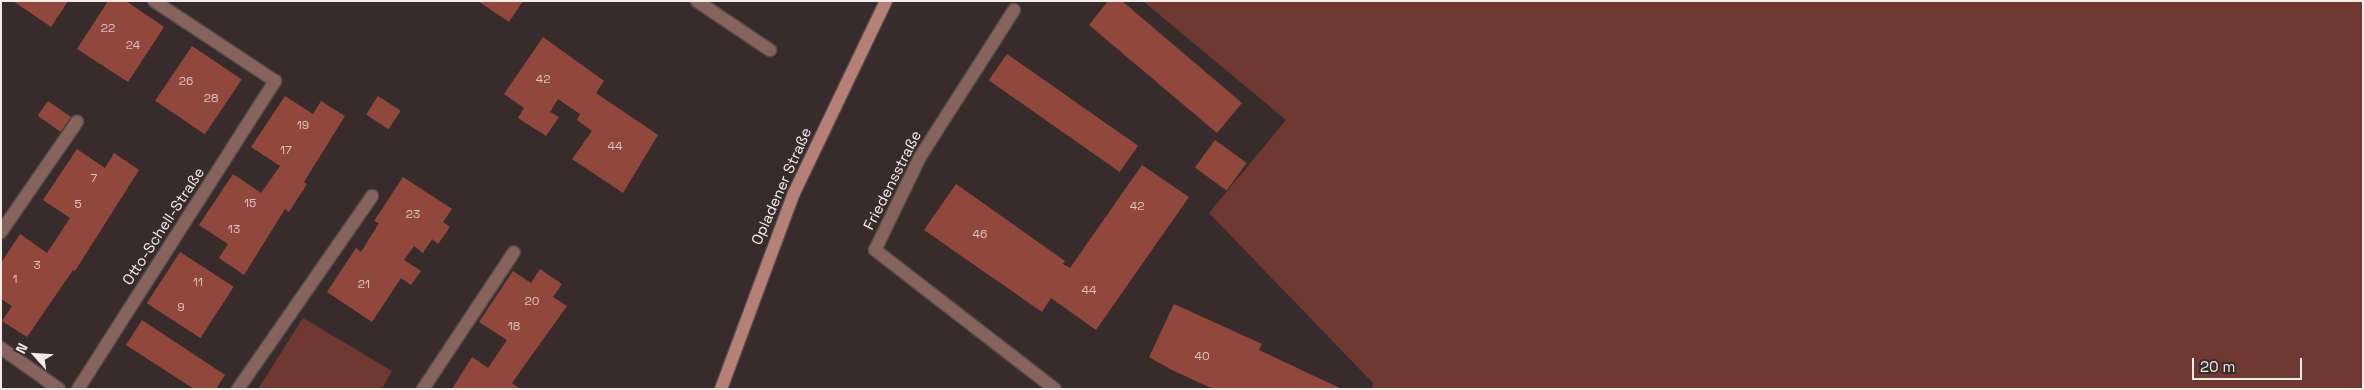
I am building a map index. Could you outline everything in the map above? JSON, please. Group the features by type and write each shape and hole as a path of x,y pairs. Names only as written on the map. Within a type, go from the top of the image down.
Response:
{"main road":[{"name":"Opladener Straße","path":"721,389 794,193 886,1"}],"street":[{"name":"Otto-Schell-Straße","path":"78,389 275,81 154,1"},
{"path":"697,1 770,50"},
{"name":"Friedensstraße","path":"1014,10 920,157 875,250 1055,389"},
{"path":"1,232 77,122"},
{"path":"238,389 372,196"},
{"path":"423,389 514,252"},
{"path":"1,348 59,389"}],"shaded area":[{"path":"1143,1 2363,1 2363,389 1372,389 1373,383 1209,213 1286,120"},
{"path":"303,318 392,371 382,389 258,389"}],"building":[{"path":"13,1 68,1 51,27"},
{"path":"108,1 126,1 164,27 128,82 77,49"},
{"path":"478,1 523,1 509,22"},
{"path":"1108,1 1122,1 1242,103 1217,133 1089,25"},
{"path":"543,37 604,81 596,93 658,135 623,193 572,159 592,131 577,120 580,114 558,99 550,112 559,117 546,136 518,118 524,108 504,94"},
{"path":"192,46 242,80 205,134 155,101"},
{"path":"1007,54 1138,146 1120,172 989,80"},
{"path":"285,96 313,114 321,101 345,116 304,182 307,184 289,212 285,209 244,275 219,258 228,244 199,225 233,174 261,193 280,166 251,147"},
{"path":"378,96 401,111 389,129 366,114"},
{"path":"48,101 71,117 61,132 38,116"},
{"path":"1215,140 1247,163 1227,190 1195,168"},
{"path":"77,149 105,168 114,153 139,170 75,271 73,270 27,337 2,321 12,306 1,299 1,263 20,234 47,253 70,218 43,200"},
{"path":"1142,165 1189,197 1096,330 1051,298 1042,312 924,230 956,184 1065,261 1063,264 1070,268"},
{"path":"403,177 452,209 443,222 450,227 438,244 432,239 423,253 414,246 404,260 421,271 411,285 401,278 372,322 327,292 356,248 361,252 379,223 374,221"},
{"path":"180,252 234,287 200,338 147,303"},
{"path":"540,269 562,284 553,297 567,306 512,383 520,389 452,389 472,357 488,368 507,340 479,322 513,271 531,283"},
{"path":"1174,304 1262,344 1259,350 1342,389 1213,389 1170,369 1149,357"},
{"path":"142,320 225,375 216,389 194,389 126,345"}]}
